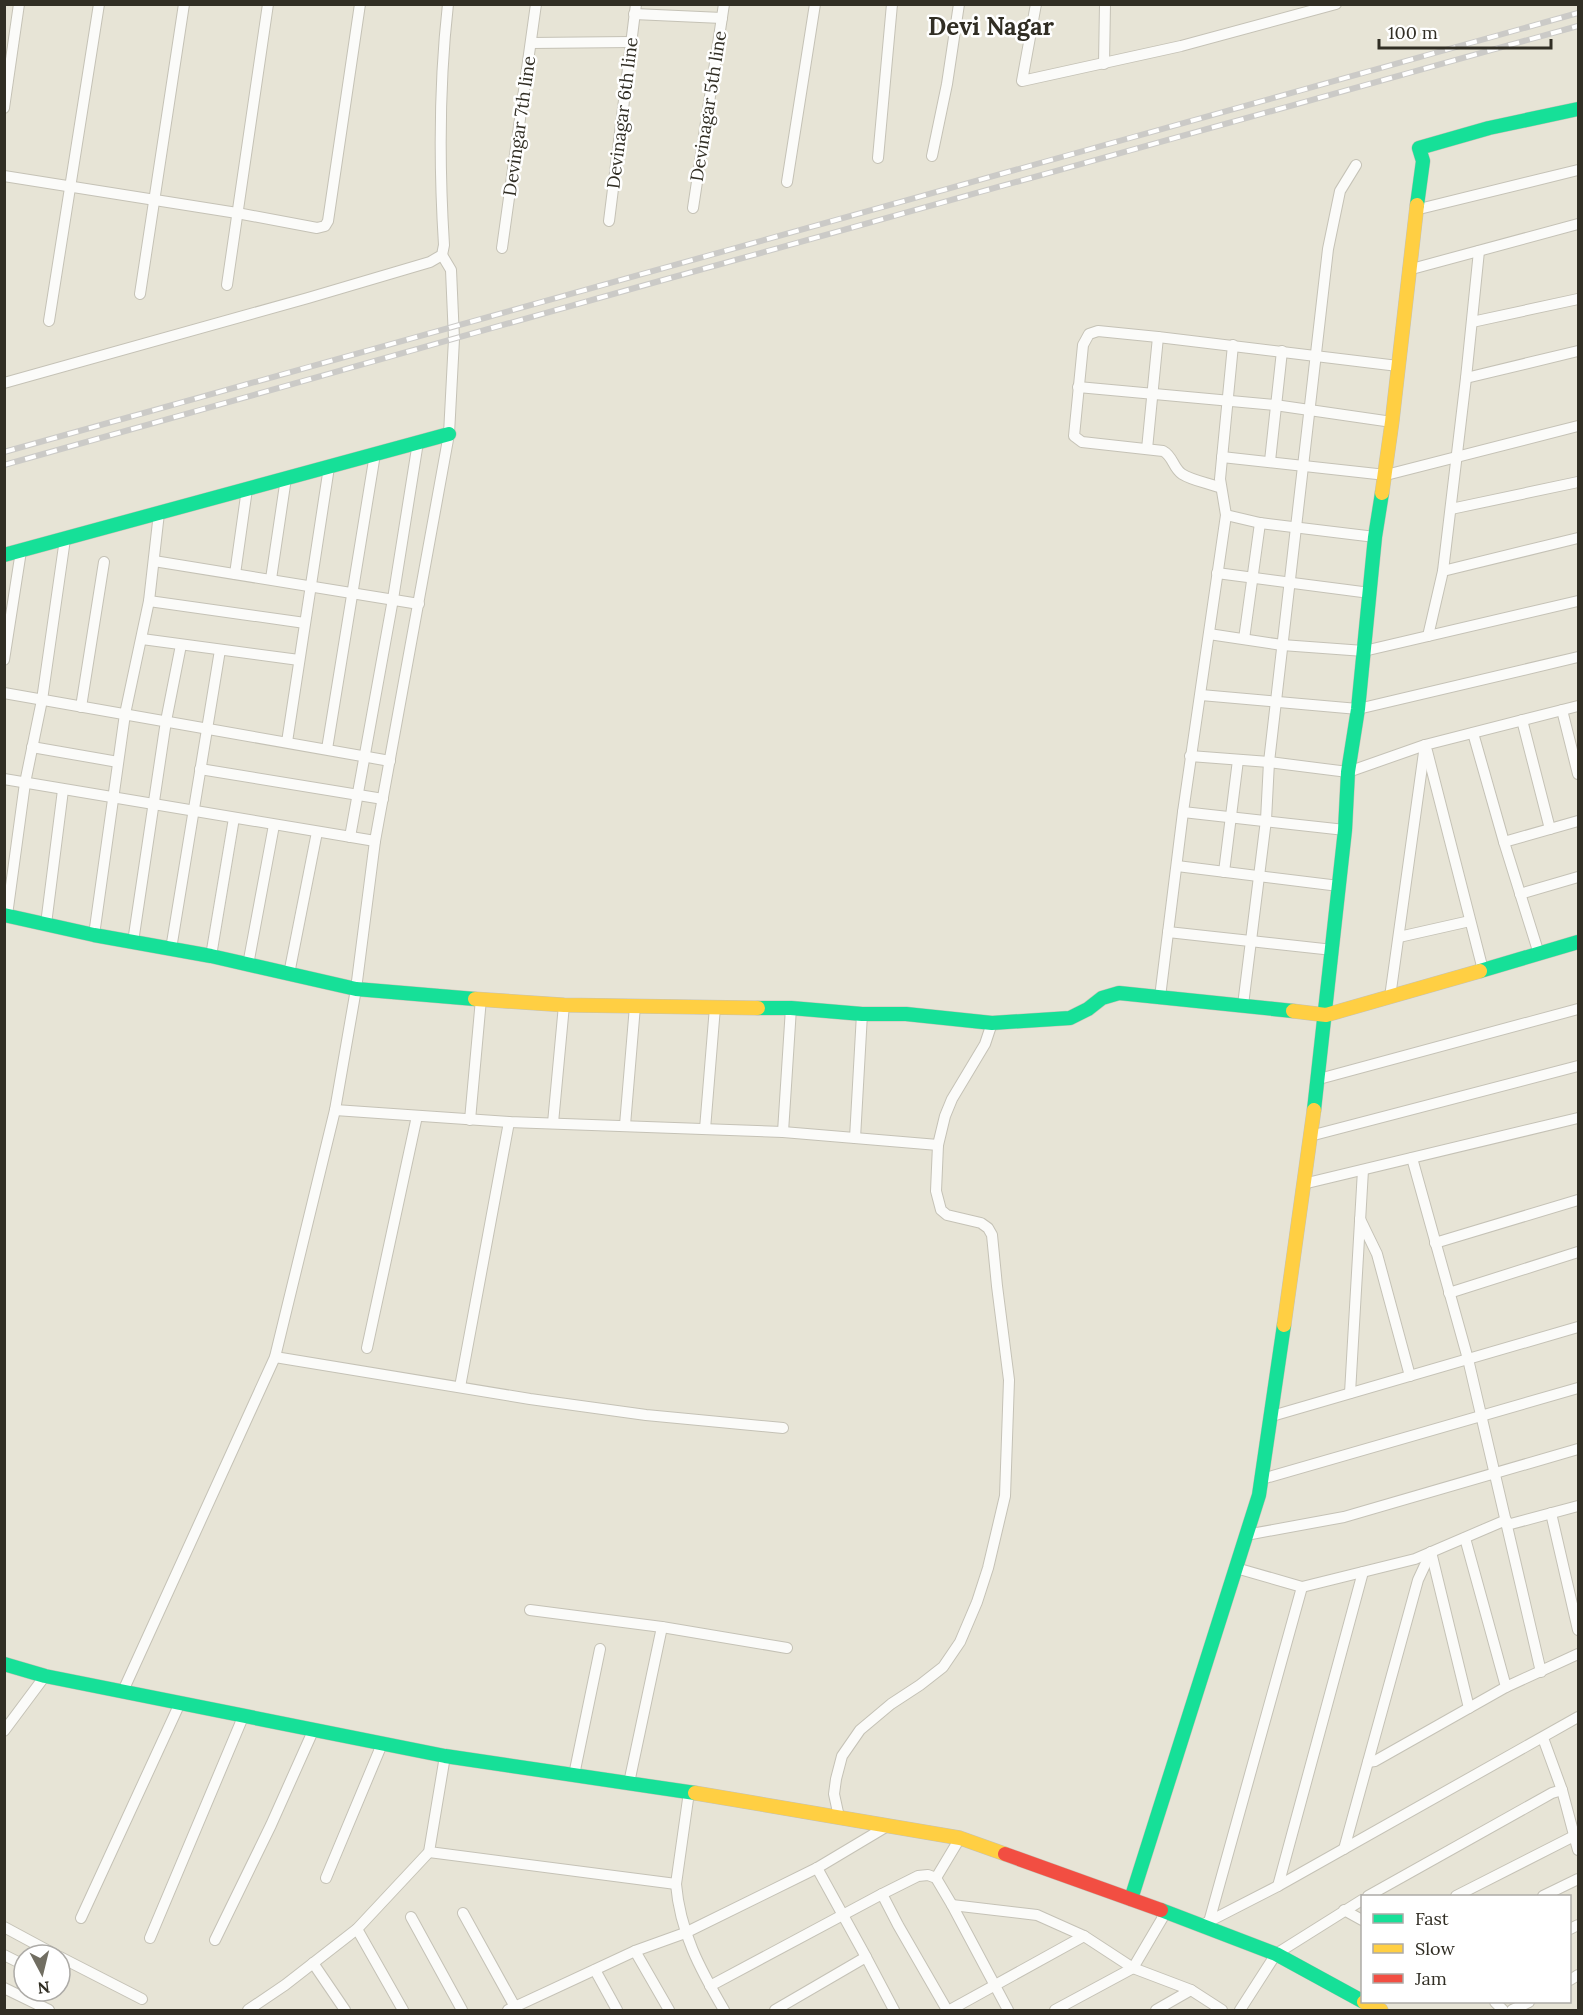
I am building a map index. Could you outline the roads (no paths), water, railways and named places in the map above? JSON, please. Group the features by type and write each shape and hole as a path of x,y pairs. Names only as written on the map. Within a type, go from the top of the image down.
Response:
{"street":[{"path":"4,108 19,4"},
{"path":"49,321 99,4"},
{"path":"140,294 184,4"},
{"path":"227,285 268,4"},
{"path":"4,176 237,213 316,228 325,226 328,221 360,4"},
{"path":"123,1691 275,1357 335,1110 356,989 375,841 449,434 454,333 451,270 443,250 440,117 443,48 448,4"},
{"name":"Devingar 7th line","path":"502,248 536,4"},
{"name":"Devinagar 5th line","path":"693,208 724,4"},
{"path":"787,182 815,4"},
{"path":"878,158 892,4"},
{"path":"932,156 947,84 959,4"},
{"path":"1036,4 1022,81 1104,64 1336,4"},
{"path":"1104,64 1105,4"},
{"path":"1289,18 1291,4"},
{"path":"635,9 722,18"},
{"name":"Devinagar 6th line","path":"609,221 635,9"},
{"path":"531,44 631,42"},
{"path":"1131,1899 1259,1495 1262,1479 1319,1079 1340,886 1348,772 1358,709 1375,537 1386,475 1415,210 1423,161 1419,148 1489,128 1578,109"},
{"path":"1243,1005 1266,820 1269,762 1288,583 1311,410 1328,249 1337,201 1344,183 1356,165"},
{"path":"1415,210 1578,170"},
{"path":"1408,270 1578,224"},
{"path":"4,383 430,262 443,250"},
{"path":"1428,636 1443,571 1479,251"},
{"path":"1472,322 1578,299"},
{"path":"1221,488 1182,474 1167,453 1163,451 1077,440 1073,431 1083,345 1089,334 1098,331 1398,366"},
{"path":"1147,449 1158,338"},
{"path":"1160,997 1190,756 1226,515 1221,488 1222,457 1233,345"},
{"path":"1270,461 1282,351"},
{"path":"1466,378 1578,351"},
{"path":"1078,387 1275,405 1392,422"},
{"path":"1222,457 1303,464 1386,475 1578,426"},
{"path":"4,555 449,434"},
{"path":"350,837 393,599 418,442"},
{"path":"327,749 375,454"},
{"path":"287,742 329,466"},
{"path":"271,579 286,478"},
{"path":"1451,509 1578,482"},
{"path":"235,574 247,489"},
{"path":"94,935 125,714 142,639 159,513"},
{"path":"1226,515 1260,523 1375,537"},
{"path":"1244,639 1260,523"},
{"path":"1443,571 1578,538"},
{"path":"64,539 42,700 25,783 6,915 94,935 211,956 356,989 564,1005 791,1008 862,1014 906,1014 992,1023 1070,1018 1088,1009 1102,998 1119,993 1326,1015 1578,942"},
{"path":"4,660 21,550"},
{"path":"154,561 418,604"},
{"path":"81,706 104,562"},
{"path":"1218,573 1370,593"},
{"path":"148,601 305,623"},
{"path":"1209,634 1282,645 1364,651 1578,601"},
{"path":"142,639 299,660"},
{"path":"133,942 166,721 181,645"},
{"path":"171,949 220,650"},
{"path":"1201,694 1358,709 1578,657"},
{"path":"4,693 390,761"},
{"path":"1190,756 1269,762 1348,772 1425,745 1578,706"},
{"path":"1562,710 1578,774"},
{"path":"1522,720 1550,829"},
{"path":"1473,733 1539,954"},
{"path":"1425,745 1483,970"},
{"path":"1390,997 1425,745"},
{"path":"32,747 118,762"},
{"path":"1224,872 1238,760"},
{"path":"200,769 383,799"},
{"path":"4,779 153,806 375,841"},
{"path":"46,924 63,790"},
{"path":"1183,812 1345,830"},
{"path":"211,956 234,818"},
{"path":"1504,842 1578,821"},
{"path":"248,965 274,825"},
{"path":"290,974 317,832"},
{"path":"1177,866 1340,886"},
{"path":"1520,894 1578,877"},
{"path":"1399,937 1470,921"},
{"path":"1168,932 1333,950"},
{"path":"470,1120 481,999"},
{"path":"553,1123 564,1005"},
{"path":"625,1125 635,1006"},
{"path":"705,1129 715,1007"},
{"path":"783,1132 791,1008"},
{"path":"1319,1079 1578,1009"},
{"path":"855,1138 862,1014"},
{"path":"839,1816 834,1794 836,1779 842,1756 860,1730 943,1666 960,1642 988,1568 1005,1496 1010,1380 992,1235 981,1223 947,1215 941,1210 936,1191 938,1145 945,1116 952,1099 985,1044 992,1023"},
{"path":"1310,1136 1578,1066"},
{"path":"335,1110 509,1122 783,1132 938,1145"},
{"path":"367,1348 417,1116"},
{"path":"1303,1184 1578,1118"},
{"path":"460,1387 509,1122"},
{"path":"1412,1158 1468,1359 1541,1672"},
{"path":"1350,1394 1363,1170"},
{"path":"1435,1243 1578,1200"},
{"path":"1360,1217 1377,1254 1410,1376"},
{"path":"1449,1293 1578,1252"},
{"path":"1272,1416 1578,1326"},
{"path":"275,1357 530,1399 635,1413 783,1428"},
{"path":"1262,1479 1578,1388"},
{"path":"1246,1534 1344,1517 1578,1449"},
{"path":"1236,1568 1302,1587 1414,1559 1507,1522 1578,1506"},
{"path":"1551,1513 1578,1630"},
{"path":"1465,1538 1506,1687"},
{"path":"1431,1552 1469,1708"},
{"path":"1344,1849 1418,1580 1431,1552"},
{"path":"1278,1886 1363,1572"},
{"path":"1204,1924 1302,1587"},
{"path":"530,1610 787,1648"},
{"path":"629,1783 662,1628"},
{"path":"574,1774 600,1649"},
{"path":"1368,1762 1375,1761 1506,1687 1578,1654"},
{"path":"4,1664 45,1676 445,1756 689,1792 960,1838 1204,1924 1276,1954 1361,2000"},
{"path":"4,1731 45,1676"},
{"path":"81,1918 180,1703"},
{"path":"150,1938 243,1717"},
{"path":"1204,1924 1278,1886 1578,1717"},
{"path":"215,1940 272,1826 313,1731"},
{"path":"1543,1738 1562,1790 1578,1850"},
{"path":"326,1878 382,1744"},
{"path":"249,2010 357,1929 429,1852 445,1756"},
{"path":"1370,1895 1552,1793 1562,1790"},
{"path":"689,1792 676,1884 685,1933 724,2010"},
{"path":"463,1913 511,2009 635,1951 685,1933 817,1868 889,1825"},
{"path":"1458,1895 1574,1836"},
{"path":"936,1878 960,1838"},
{"path":"429,1852 676,1884"},
{"path":"817,1868 894,2010"},
{"path":"710,1986 882,1894 918,1876 928,1875 936,1878 1008,2010"},
{"path":"1545,1895 1578,1879"},
{"path":"882,1894 949,2010 1084,1936"},
{"path":"1240,2010 1276,1954 1361,1901"},
{"path":"952,1905 1037,1916 1084,1936 1133,1968 1191,1990 1222,2010"},
{"path":"1344,1910 1361,1919"},
{"path":"1056,2010 1133,1968 1166,1912"},
{"path":"411,1917 462,2010"},
{"path":"4,1927 34,1943"},
{"path":"357,1929 403,2010"},
{"path":"635,1951 669,2010"},
{"path":"775,2010 792,2006 866,1957"},
{"path":"72,1963 142,1999"},
{"path":"313,1963 345,2010"},
{"path":"595,1970 616,2010"},
{"path":"4,1988 49,2010"},
{"path":"1156,2010 1191,1990"},
{"path":"1367,2003 1381,2010"}],"railway":[{"path":"4,452 1578,13"},
{"path":"4,465 1578,26"}],"district":[{"name":"Devi Nagar","path":"991,26"}]}
